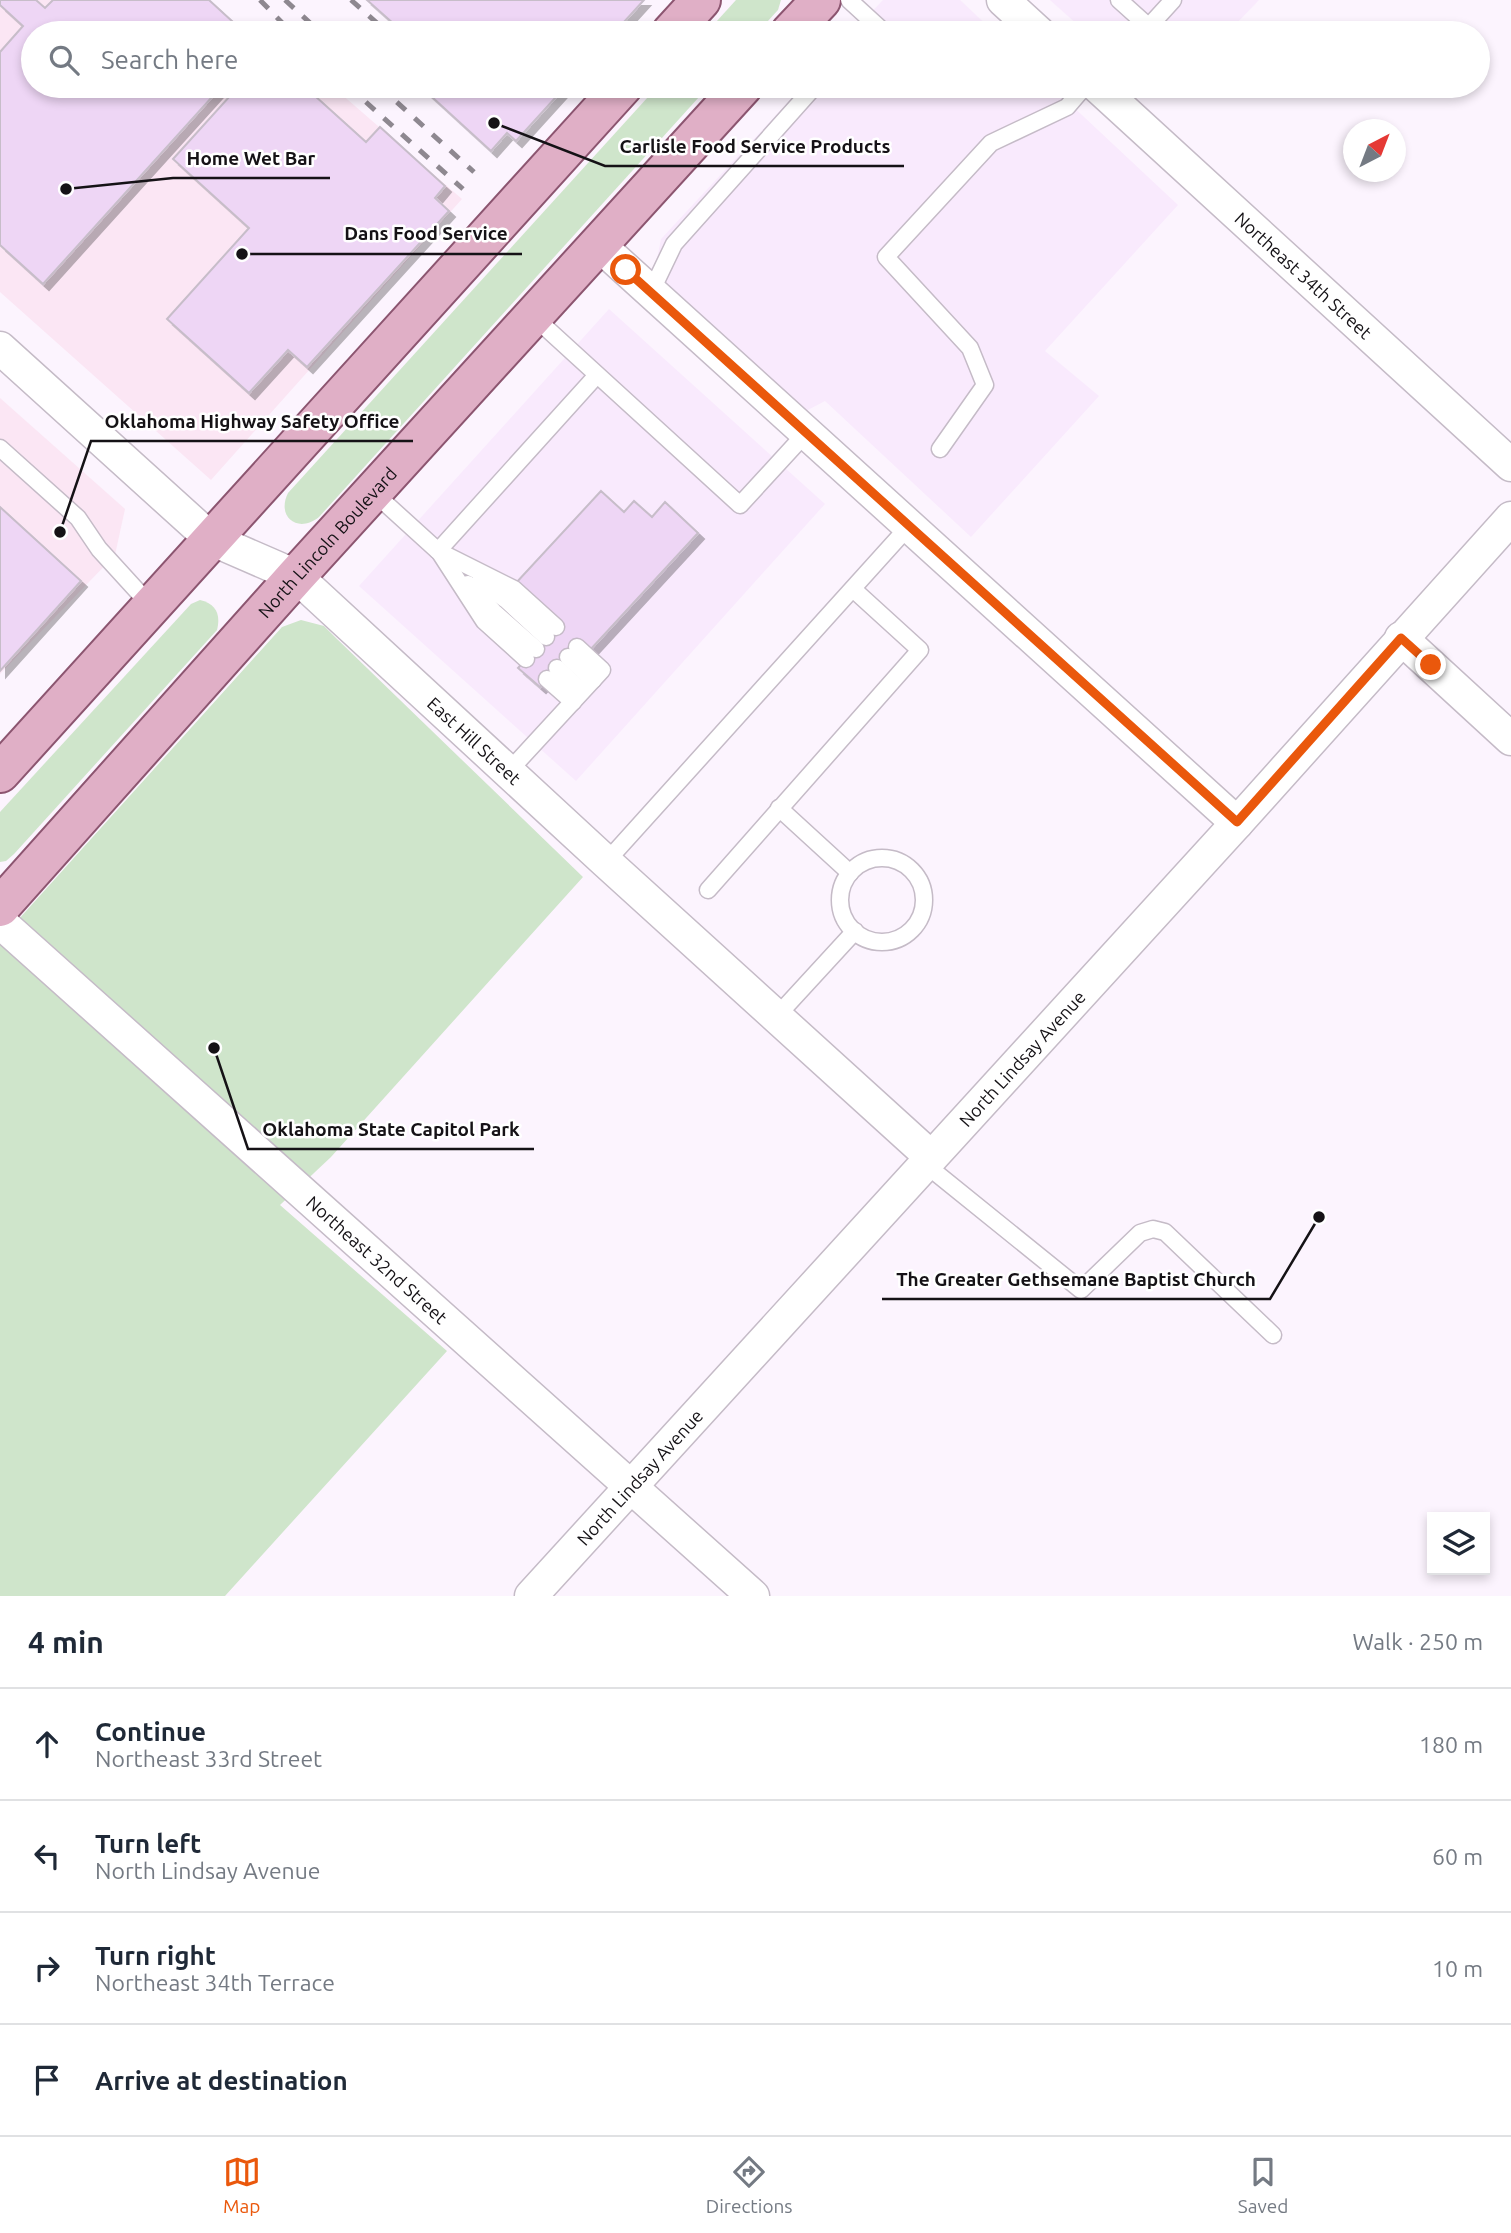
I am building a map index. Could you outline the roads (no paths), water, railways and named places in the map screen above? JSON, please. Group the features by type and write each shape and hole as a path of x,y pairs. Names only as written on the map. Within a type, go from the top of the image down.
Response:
{"main road":[{"path":"682,21 701,0"},
{"path":"801,21 821,0"},
{"path":"0,773 612,98"},
{"name":"North Lincoln Boulevard","path":"0,907 296,576 732,98"}],"street":[{"path":"1003,0 1026,21"},
{"name":"Northeast 34th Street","path":"1110,98 1511,465"},
{"path":"598,244 1237,822"},
{"name":"East Hill Street","path":"0,348 211,539 296,576 776,1017 928,1161"},
{"name":"North Lindsay Avenue","path":"531,1596 1511,518"},
{"path":"1401,638 1511,739"},
{"name":"Northeast 32nd Street","path":"0,922 753,1596"}],"lane":[{"path":"849,0 863,21"},
{"path":"1119,0 1138,21"},
{"path":"1154,21 1173,0"},
{"path":"651,292 674,244 804,98"},
{"path":"940,449 985,385 970,348 886,257 991,143 1067,107 1075,98"},
{"path":"533,316 740,505 806,433"},
{"path":"439,551 597,375"},
{"path":"0,448 78,518 99,549 151,606"},
{"path":"373,492 439,551 514,589 541,643 484,621 439,551"},
{"path":"606,862 909,526"},
{"path":"708,890 920,650 853,589"},
{"path":"508,772 583,691 602,670 562,663 583,691"},
{"path":"779,808 850,873"},
{"path":"875,858 901,862 912,870 923,893 923,906 912,929 901,937 888,941 875,941 855,931 844,919 840,906 840,893 850,873 863,862 875,858"},
{"path":"776,1017 855,931"},
{"path":"928,1161 1081,1290 1140,1233 1153,1229 1165,1232 1273,1335"}],"railway":[{"path":"260,0 280,21"},
{"path":"285,0 308,21"},
{"path":"351,0 375,21"},
{"path":"361,98 463,189"},
{"path":"392,98 474,172"}],"place":[{"name":"Carlisle Food Service Products","path":"494,123"},
{"name":"Home Wet Bar","path":"66,189"},
{"name":"Dans Food Service","path":"242,254"},
{"name":"Oklahoma Highway Safety Office","path":"60,532"},
{"name":"Oklahoma State Capitol Park","path":"214,1048"},
{"name":"The Greater Gethsemane Baptist Church","path":"1319,1217"}]}
